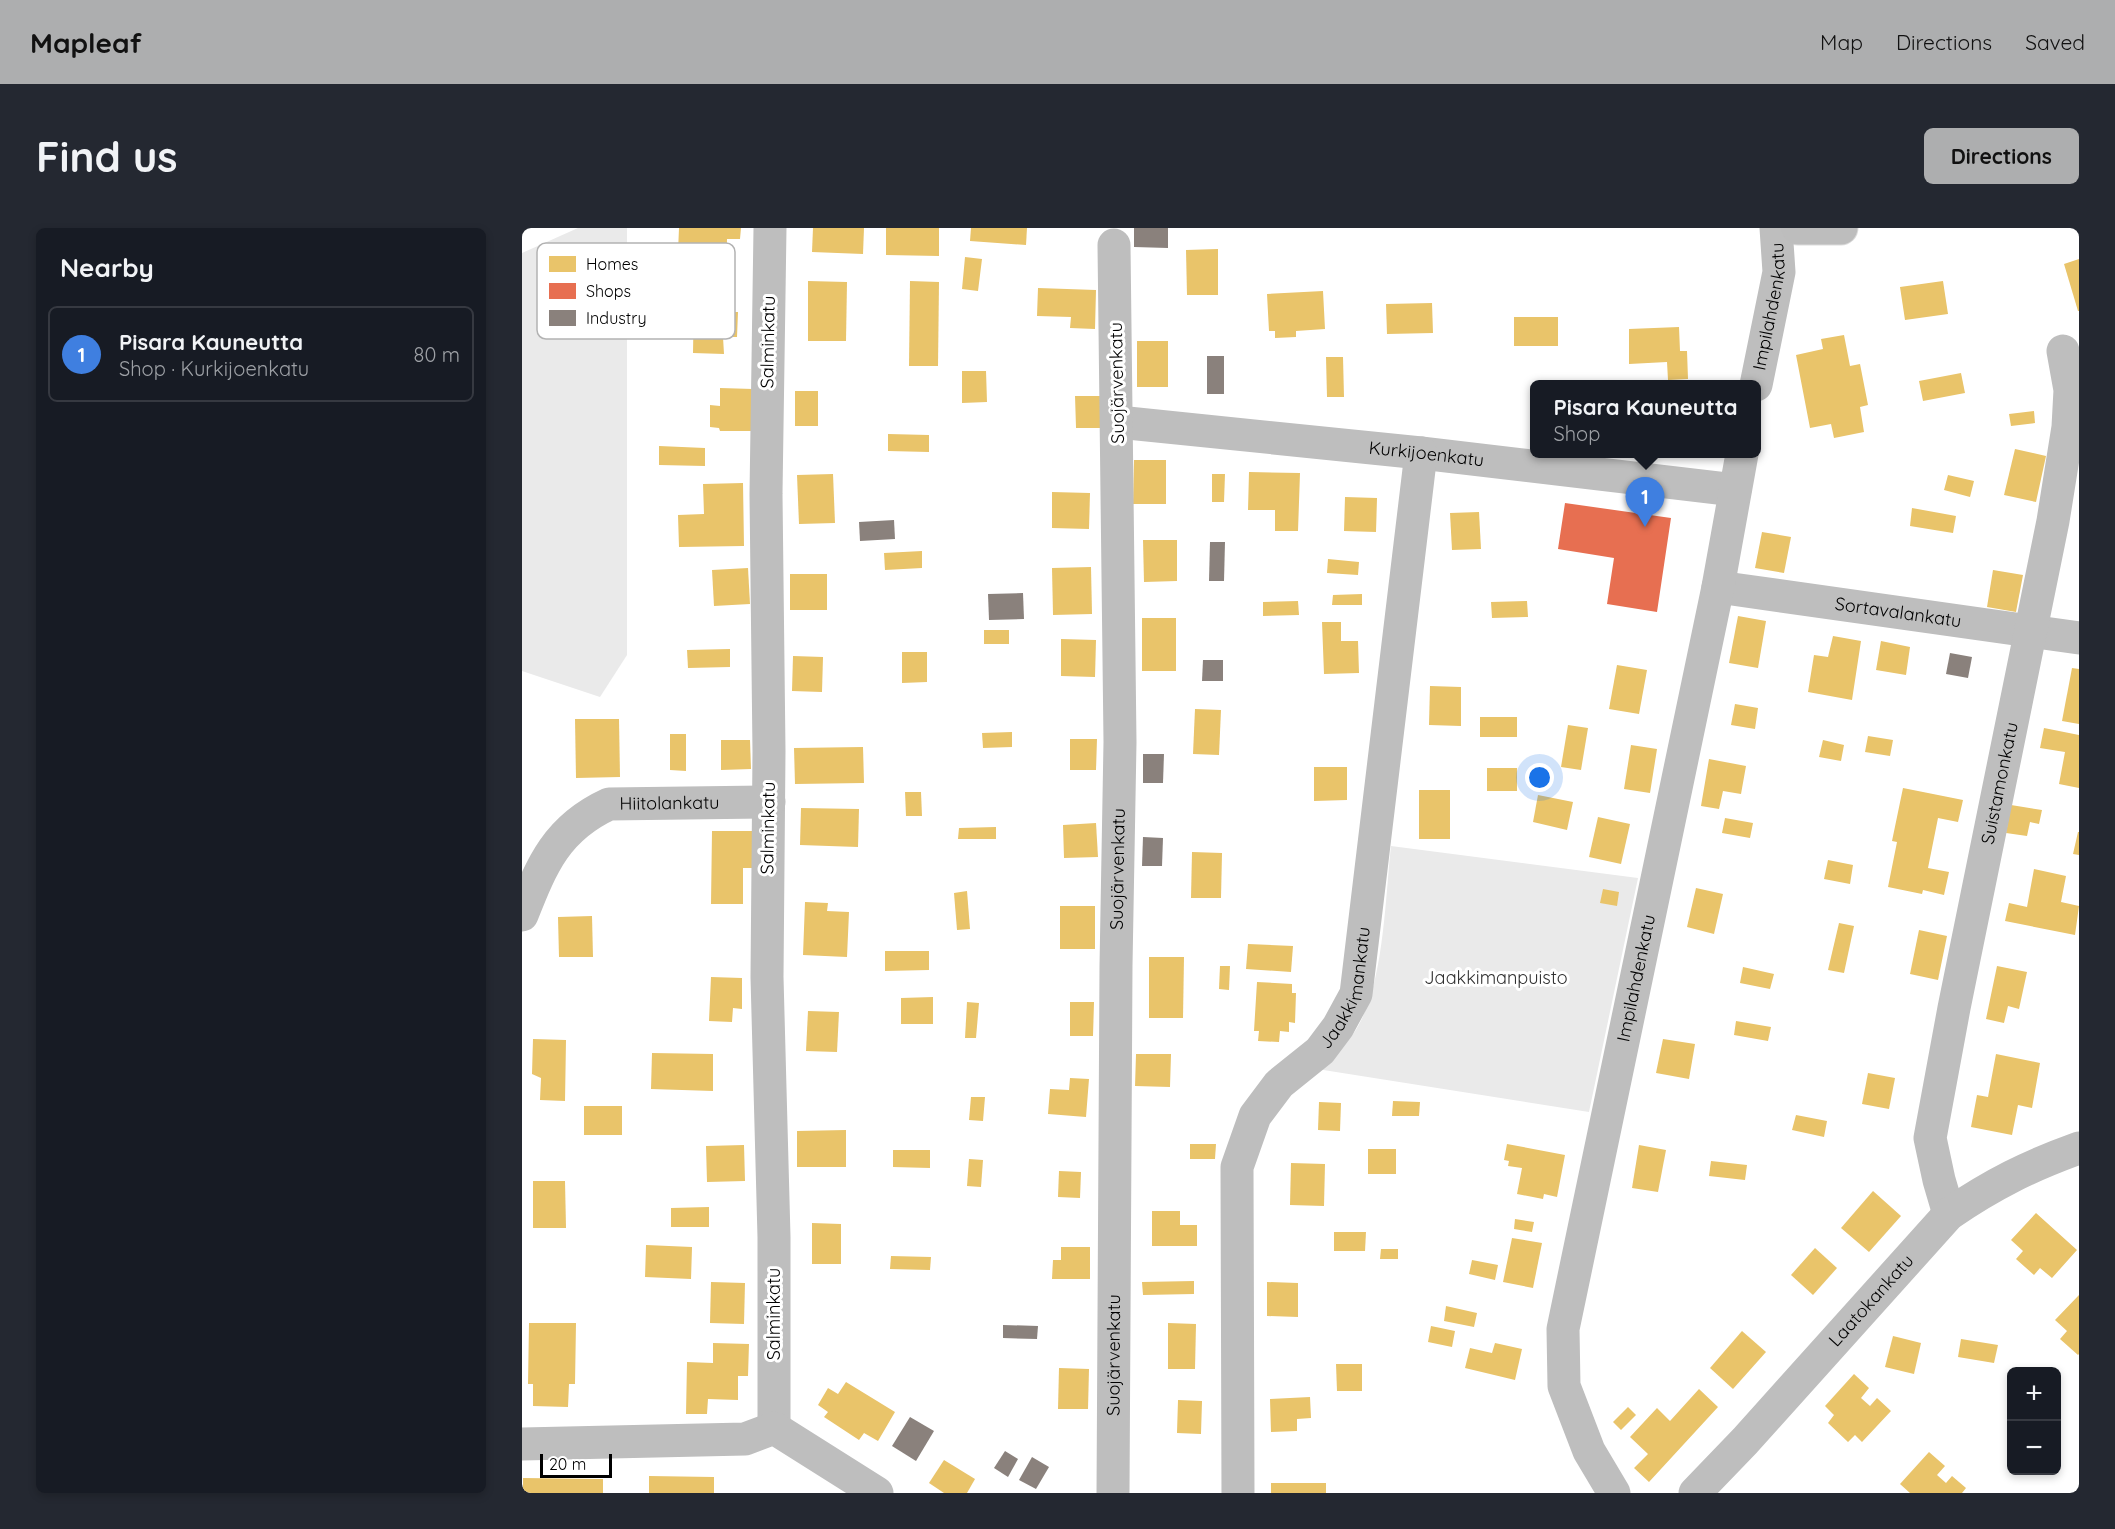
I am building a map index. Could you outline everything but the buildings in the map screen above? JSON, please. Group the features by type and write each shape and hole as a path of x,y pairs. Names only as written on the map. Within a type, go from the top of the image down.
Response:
{"main road":[{"path":"1798,228 1841,228"}],"street":[{"name":"Salminkatu","path":"770,228 766,494 769,802 767,977 774,1237 774,1428"},
{"name":"Impilahdenkatu","path":"1757,380 1779,272 1776,228"},
{"name":"Suojärvenkatu","path":"1113,1493 1116,966 1120,742 1118,422 1114,245"},
{"name":"Suistamonkatu","path":"1949,1214 1938,1180 1930,1138 2053,521 2068,427 2070,390 2063,351"},
{"name":"Kurkijoenkatu","path":"1118,422 1421,453 1735,490"},
{"name":"Jaakkimankatu","path":"1238,1493 1237,1167 1255,1116 1279,1084 1320,1051 1338,1027 1356,994 1421,453"},
{"name":"Impilahdenkatu","path":"1614,1493 1589,1451 1564,1386 1563,1329 1718,587 1741,458"},
{"name":"Sortavalankatu","path":"1718,587 2079,638"},
{"name":"Hiitolankatu","path":"522,915 547,858 565,832 585,815 609,804 769,802"},
{"name":"Laatokankatu","path":"1695,1493 1949,1214 1991,1186 2033,1165 2079,1148"},
{"path":"522,1444 745,1439 774,1428 877,1493"}],"green space":[{"path":"578,228 627,228 627,243 544,243"},
{"path":"537,246 537,339 627,339 627,655 600,697 522,671 522,253"},
{"name":"Jaakkimanpuisto","path":"1391,846 1638,878 1589,1112 1317,1069 1353,1034 1371,994 1385,917"}],"place":[{"name":"Pisara Kauneutta","path":"1645,527"}]}
